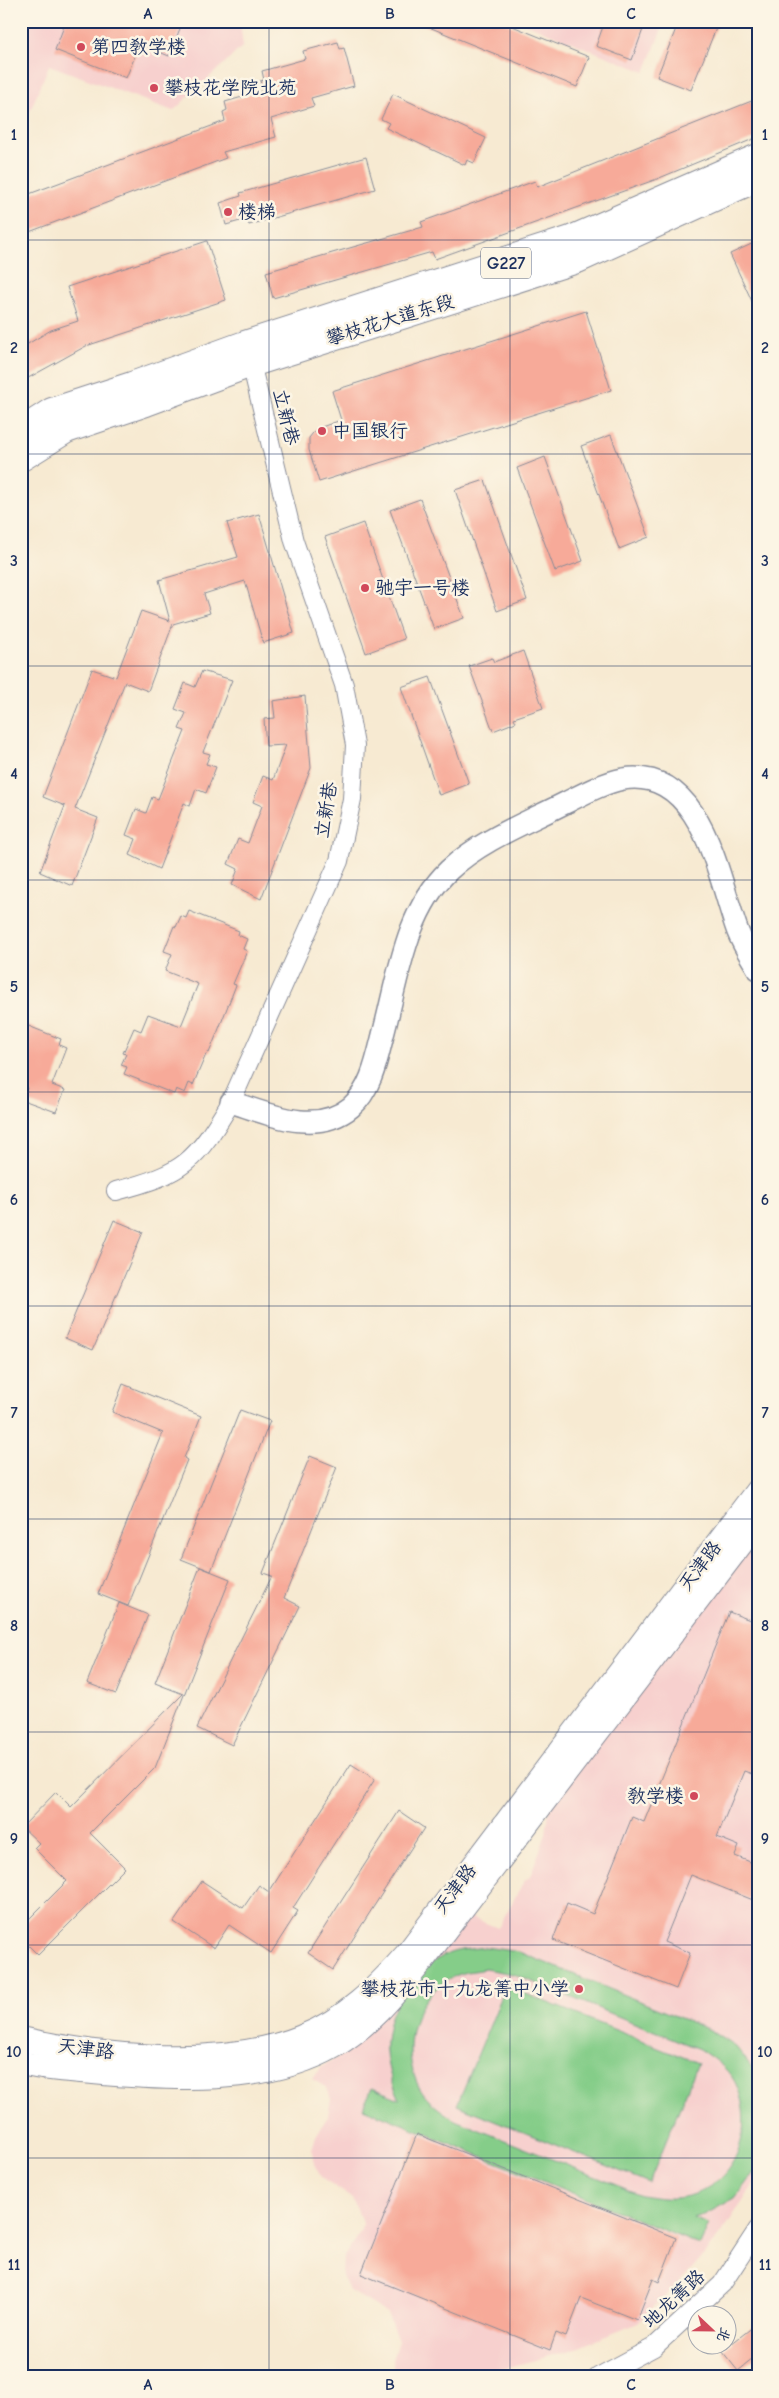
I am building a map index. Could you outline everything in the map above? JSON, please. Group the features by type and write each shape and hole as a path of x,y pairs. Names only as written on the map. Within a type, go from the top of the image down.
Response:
{"highway":[{"name":"攀枝花大道东段","path":"21,432 52,412 132,386 245,345 571,240 758,158"},
{"name":"攀枝花大道东段","path":"21,457 66,429 251,363 577,259 758,177"}],"main road":[{"name":"天津路","path":"21,2039 111,2054 213,2056 277,2046 303,2037 343,2015 385,1979 408,1952 758,1490"},
{"path":"21,2063 108,2073 213,2076 249,2072 310,2058 356,2032 377,2013 421,1962 758,1521"}],"street":[{"name":"立新巷","path":"116,1191 155,1181 188,1164 208,1140 231,1102 339,861 352,799 355,745 344,685 294,540 251,363"},
{"path":"231,1102 294,1121 328,1120 351,1106 369,1083 378,1056 409,934 424,900 448,871 477,848 594,789 624,779 648,780 672,790 689,807 705,833 739,934 758,969"},
{"name":"地龙箐路","path":"598,2377 654,2347 722,2284 758,2229"}],"shaded area":[{"name":"攀枝花学院北苑","path":"21,21 240,21 243,46 173,111 49,65 21,133"},
{"path":"519,21 665,21 645,72"},
{"name":"攀枝花市十九龙箐中小学","path":"758,1536 758,2177 727,2225 703,2256 677,2285 638,2323 575,2349 487,2373 459,2377 395,2377 392,2360 398,2341 387,2313 349,2290 342,2276 343,2258 363,2224 352,2198 321,2177 314,2164 312,2149 316,2136 328,2116 331,2099 327,2088 312,2079 322,2066 351,2050 463,1914 498,1928 524,1881 530,1876 546,1834 551,1796"}],"green space":[{"path":"485,1947 519,1952 710,2030 736,2047 758,2075 758,2167 735,2198 704,2215 693,2218 709,2224 700,2245 363,2108 372,2088 400,2099 388,2066 387,2032 399,1999 409,1984 421,1971 450,1953","holes":["486,1969 513,1974 699,2049 724,2067 735,2082 741,2098 744,2115 739,2147 723,2176 710,2186 681,2198 641,2195 455,2120 430,2102 419,2087 413,2071 410,2054 411,2037 415,2021 422,2006 444,1982 460,1974"]},
{"path":"506,1986 698,2063 649,2183 457,2105"}],"building":[{"name":"第四教学楼","path":"66,21 183,21 169,56 140,44 126,78 55,50"},
{"path":"414,21 500,21 589,57 577,87"},
{"path":"605,21 646,21 632,60 596,46"},
{"path":"679,21 719,21 691,90 657,77"},
{"path":"338,42 340,49 344,48 354,86 311,98 314,106 271,119 276,137 223,152 226,158 21,235 21,197 225,121 223,112 227,110 225,102 263,91 260,81 264,80 262,71 305,59 303,51"},
{"path":"393,94 486,138 474,163 467,160 465,165 386,128 389,123 381,119"},
{"path":"754,100 758,109 758,137 657,179 435,259 432,252 273,298 266,272 423,227 421,222 535,181 537,187"},
{"path":"366,157 375,189 249,225 247,219 226,225 220,203 241,196 240,193"},
{"path":"207,241 226,300 86,346 21,382 21,348 51,330 78,321 67,287"},
{"path":"758,241 758,314 730,254"},
{"path":"586,311 611,390 319,482 309,450 309,438 316,429 341,420 332,391"},
{"path":"611,435 649,537 619,549 581,446"},
{"path":"545,457 583,561 555,571 517,468"},
{"path":"485,480 527,600 497,611 455,490"},
{"path":"420,499 464,618 434,629 390,510"},
{"path":"259,514 294,633 263,643 245,581 204,594 210,613 173,624 148,691 125,682 75,809 98,818 72,886 40,872 65,806 43,797 92,669 116,677 141,611 170,621 159,580 238,557 227,523"},
{"name":"驰宇一号楼","path":"363,523 404,639 366,653 325,537"},
{"path":"523,651 543,708 514,718 516,722 493,731 469,666 492,658 494,662"},
{"path":"202,671 232,680 203,752 210,754 206,764 216,767 206,793 196,789 190,806 184,803 159,869 130,855 136,839 126,835 136,809 146,813 152,797 158,799 185,731 179,729 186,713 175,709 185,683 195,687"},
{"path":"430,677 469,784 439,795 401,687"},
{"path":"305,696 311,768 261,899 232,885 238,869 228,864 238,839 248,843 262,806 253,802 263,776 273,780 286,745 266,746 264,719 275,718 273,701"},
{"path":"189,911 239,931 238,935 247,939 243,949 247,951 233,984 236,985 218,1031 193,1085 189,1083 185,1093 176,1089 174,1094 124,1074 127,1067 121,1065 126,1054 123,1053 134,1028 141,1031 148,1014 181,1026 198,984 165,971 172,954 164,951 174,926 176,927 181,916 186,918"},
{"path":"21,1023 61,1039 59,1045 66,1048 52,1085 65,1090 56,1112 23,1100 27,1088 21,1085"},
{"path":"114,1220 143,1232 93,1350 65,1338"},
{"path":"123,1384 201,1416 184,1458 187,1460 128,1606 98,1594 163,1433 112,1412"},
{"path":"240,1410 270,1421 211,1571 181,1559"},
{"path":"310,1456 337,1467 284,1598 300,1606 232,1745 197,1728 272,1576 263,1573"},
{"path":"200,1567 230,1579 155,1768 90,1833 125,1868 38,1955 21,1938 21,1927 67,1881 34,1848 39,1843 22,1827 56,1792 71,1807 183,1694 155,1683"},
{"path":"119,1603 148,1615 116,1694 87,1683"},
{"name":"教学楼","path":"729,1612 758,1623 758,1776 744,1771 717,1837 739,1846 735,1856 758,1865 758,1902 691,1875 664,1942 690,1953 676,1989 553,1940 567,1903 593,1914 632,1817 644,1822"},
{"path":"351,1764 375,1779 293,1908 298,1911 271,1953 229,1925 214,1948 174,1922 202,1881 243,1908 259,1885 269,1892"},
{"path":"399,1811 424,1828 333,1970 308,1953"},
{"path":"417,2134 676,2238 659,2282 653,2279 637,2320 581,2298 566,2337 556,2333 550,2350 361,2274"},
{"path":"758,2323 758,2355 738,2371 726,2356 736,2356 736,2340"}],"place":[{"name":"第四教学楼","path":"81,47"},
{"name":"攀枝花学院北苑","path":"154,88"},
{"name":"楼梯","path":"228,212"},
{"name":"中国银行","path":"322,431"},
{"name":"驰宇一号楼","path":"365,588"},
{"name":"教学楼","path":"694,1796"},
{"name":"攀枝花市十九龙箐中小学","path":"579,1989"}]}
